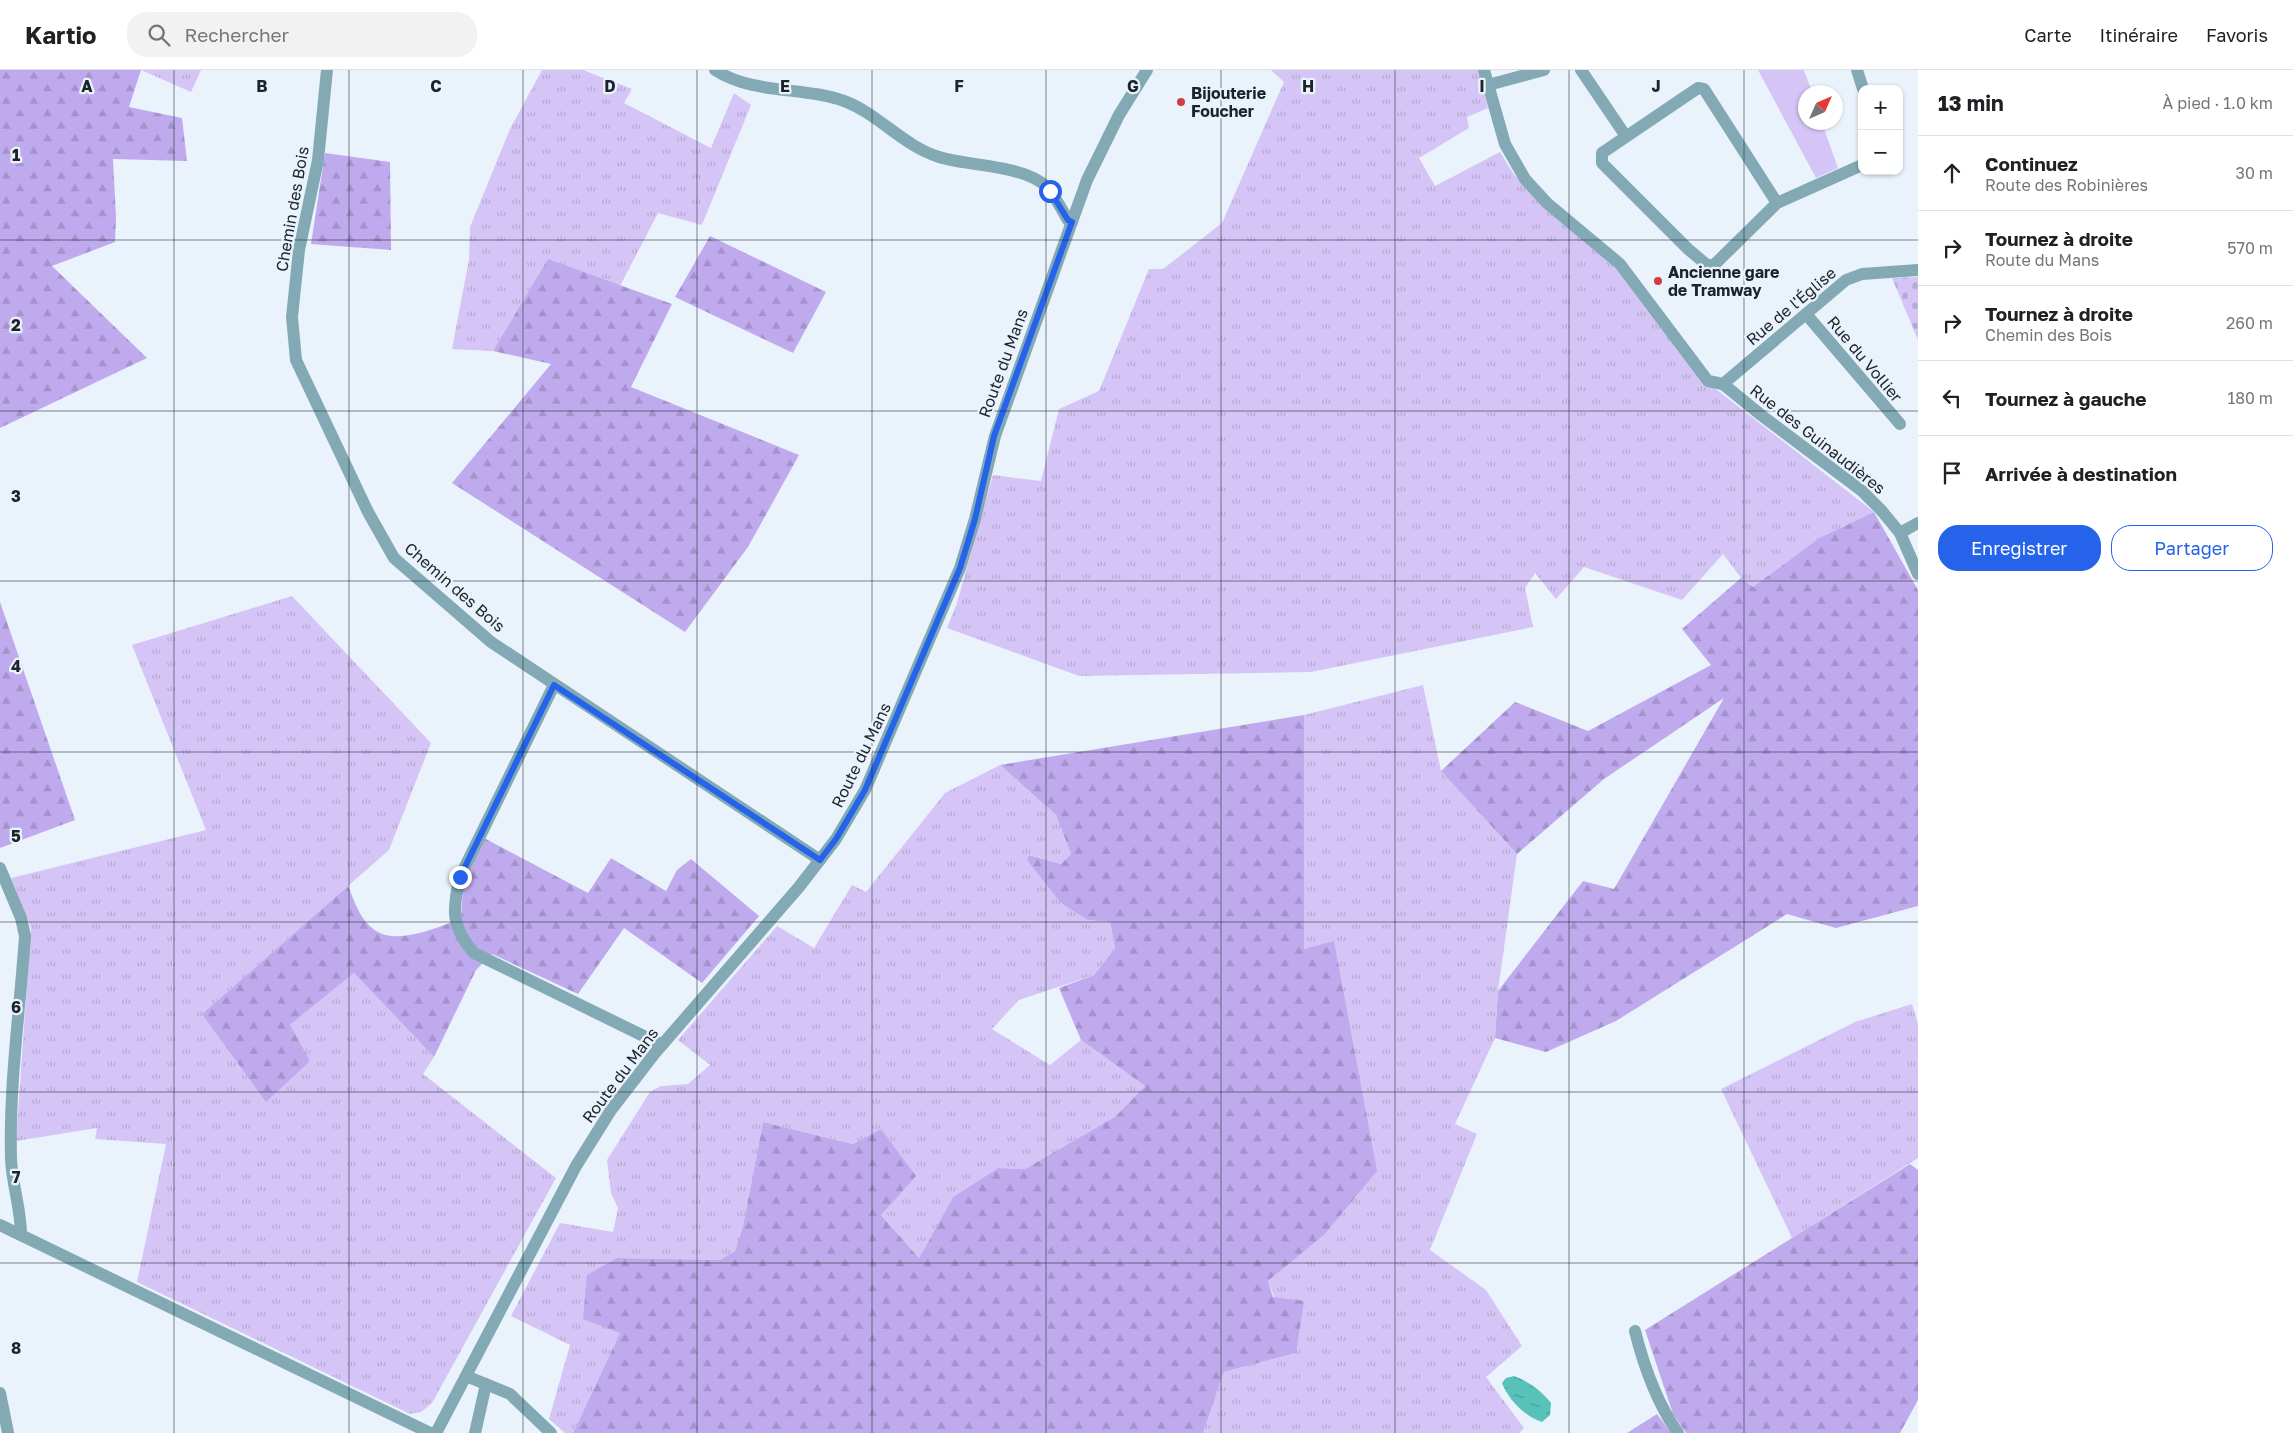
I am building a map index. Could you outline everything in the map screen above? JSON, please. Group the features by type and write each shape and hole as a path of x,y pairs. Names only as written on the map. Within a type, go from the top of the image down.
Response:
{"street":[{"name":"Chemin des Bois","path":"327,70 318,160 297,269 292,317 296,360 368,512 394,558 491,642 820,860"},
{"path":"715,70 747,84 821,95 844,101 904,140 938,157 1032,177 1044,185 1068,220 1072,222"},
{"name":"Route du Mans","path":"436,1433 590,1142 626,1088 820,860 836,839 865,790 960,568 975,519 994,436 1072,222 1104,144 1126,102 1147,70"},
{"name":"Rue des Guinaudières","path":"1484,70 1506,144 1525,179 1547,203 1620,264 1708,381 1724,384 1748,405 1862,491 1882,510 1900,534 1918,574"},
{"path":"1488,85 1544,70"},
{"path":"1582,70 1625,135"},
{"path":"1857,70 1862,85"},
{"path":"1777,203 1704,89 1698,88 1625,135 1602,153 1602,163 1688,249 1707,265 1714,265 1777,203 1858,166"},
{"name":"Rue de l'Église","path":"1724,384 1836,286 1855,275 1918,270"},
{"name":"Rue du Vollier","path":"1806,314 1900,424"},
{"path":"1900,534 1918,523"},
{"path":"554,685 460,877 454,900 455,920 462,940 474,953 662,1045"},
{"path":"0,868 21,918 25,936 11,1098 11,1161 21,1216 21,1235"},
{"path":"0,1225 430,1433"},
{"path":"1635,1331 1654,1387 1664,1410 1678,1433"},
{"path":"466,1376 510,1394 551,1433"},
{"path":"475,1433 486,1384"},
{"path":"0,1393 8,1433"}],"green space":[{"path":"0,70 141,70 129,107 182,118 187,161 113,159 116,217 115,242 52,266 147,358 0,428"},
{"path":"141,70 201,70 191,92"},
{"path":"542,70 583,70 632,89 624,103 711,148 734,93 751,105 702,225 658,213 620,286 548,260 493,351 452,349 469,259 470,227 510,129"},
{"path":"1271,70 1478,70 1488,108 1467,117 1469,128 1419,158 1435,186 1500,152 1513,173 1531,194 1616,266 1694,372 1874,512 1819,538 1753,587 1741,578 1723,554 1682,600 1584,567 1556,599 1535,573 1525,588 1533,627 1311,672 1079,676 947,628 957,603 993,475 1041,481 1059,409 1099,391 1149,269 1163,269 1222,223 1284,82"},
{"path":"1758,70 1804,70 1809,85 1798,85 1798,130 1824,130 1838,168 1816,178"},
{"path":"325,153 390,162 391,250 311,244"},
{"path":"710,236 826,292 793,353 675,297"},
{"path":"548,259 672,304 631,387 799,455 748,547 685,632 452,483 551,364 493,351"},
{"path":"1918,277 1918,340 1892,278"},
{"path":"1874,512 1918,590 1918,906 1836,928 1787,914 1616,1021 1546,1052 1495,1038 1498,991 1583,881 1614,889 1724,698 1604,779 1517,854 1441,771 1515,702 1588,731 1711,665 1682,629 1741,578 1753,587 1819,538"},
{"path":"292,596 431,743 389,850 202,1014 290,1025 354,973 434,1057 423,1074 556,1178 432,1403 421,1412 410,1414 137,1282 166,1144 95,1139 97,1128 16,1141 31,928 11,878 206,830 132,645"},
{"path":"0,602 75,820 0,848"},
{"path":"1423,685 1441,771 1517,854 1498,991 1495,1038 1455,1124 1477,1134 1430,1250 1486,1290 1522,1346 1486,1377 1524,1428 1519,1433 1203,1433 1224,1372 1296,1353 1268,1281 1324,1235 1334,942 1304,949 1304,715"},
{"path":"1304,715 1304,949 1334,941 1377,1171 1324,1235 1268,1281 1273,1297 1304,1301 1296,1353 1224,1372 1203,1433 573,1433 620,1333 583,1319 587,1275 617,1258 720,1260 735,1251 743,1226 763,1122 853,1144 881,1129 916,1176 881,1215 919,1258 953,1197 998,1168 1025,1169 1116,1116 1145,1086 1081,1040 1059,988 1094,975 1115,948 1110,922 1088,920 1061,903 1027,860 1029,855 1061,864 1071,854 1056,815 1000,765"},
{"path":"1000,765 1056,815 1071,854 1061,864 1030,855 1027,860 1088,920 1110,922 1115,948 1094,975 1019,1000 992,1029 1050,1065 1081,1040 1145,1086 1116,1116 1025,1169 998,1168 953,1197 919,1258 881,1215 881,1129 854,1144 763,1122 743,1226 735,1251 720,1260 617,1258 620,1333 573,1433 565,1433 549,1419 570,1345 511,1316 560,1223 613,1232 618,1208 611,1193 607,1160 650,1092 661,1086 688,1084 710,1065 678,1040 777,926 814,948 852,885 866,892 945,793"},
{"path":"484,838 588,893 611,858 666,891 677,870 691,859 759,916 702,983 624,928 578,994 492,954 476,970 434,1057 354,973 290,1025 310,1061 266,1102 202,1014 348,886 363,918 372,928 387,935 397,936 420,933 461,918 463,887"},
{"path":"1912,1004 1918,1024 1918,1158 1792,1238 1721,1089 1855,1022"},
{"path":"1910,1164 1918,1170 1918,1400 1900,1433 1686,1433 1673,1414 1645,1330"},
{"path":"1657,1414 1671,1433 1627,1433"}],"water":[{"path":"1514,1376 1534,1387 1551,1403 1550,1415 1542,1422 1523,1412 1508,1395 1502,1383 1506,1378"}],"place":[{"name":"Bijouterie Foucher","path":"1181,102"},
{"name":"Ancienne gare de Tramway","path":"1658,281"}],"route":[{"path":"460,877 554,685 820,860 852,814 875,770 942,613 969,544 994,436 1072,222 1068,220 1050,191"}]}
